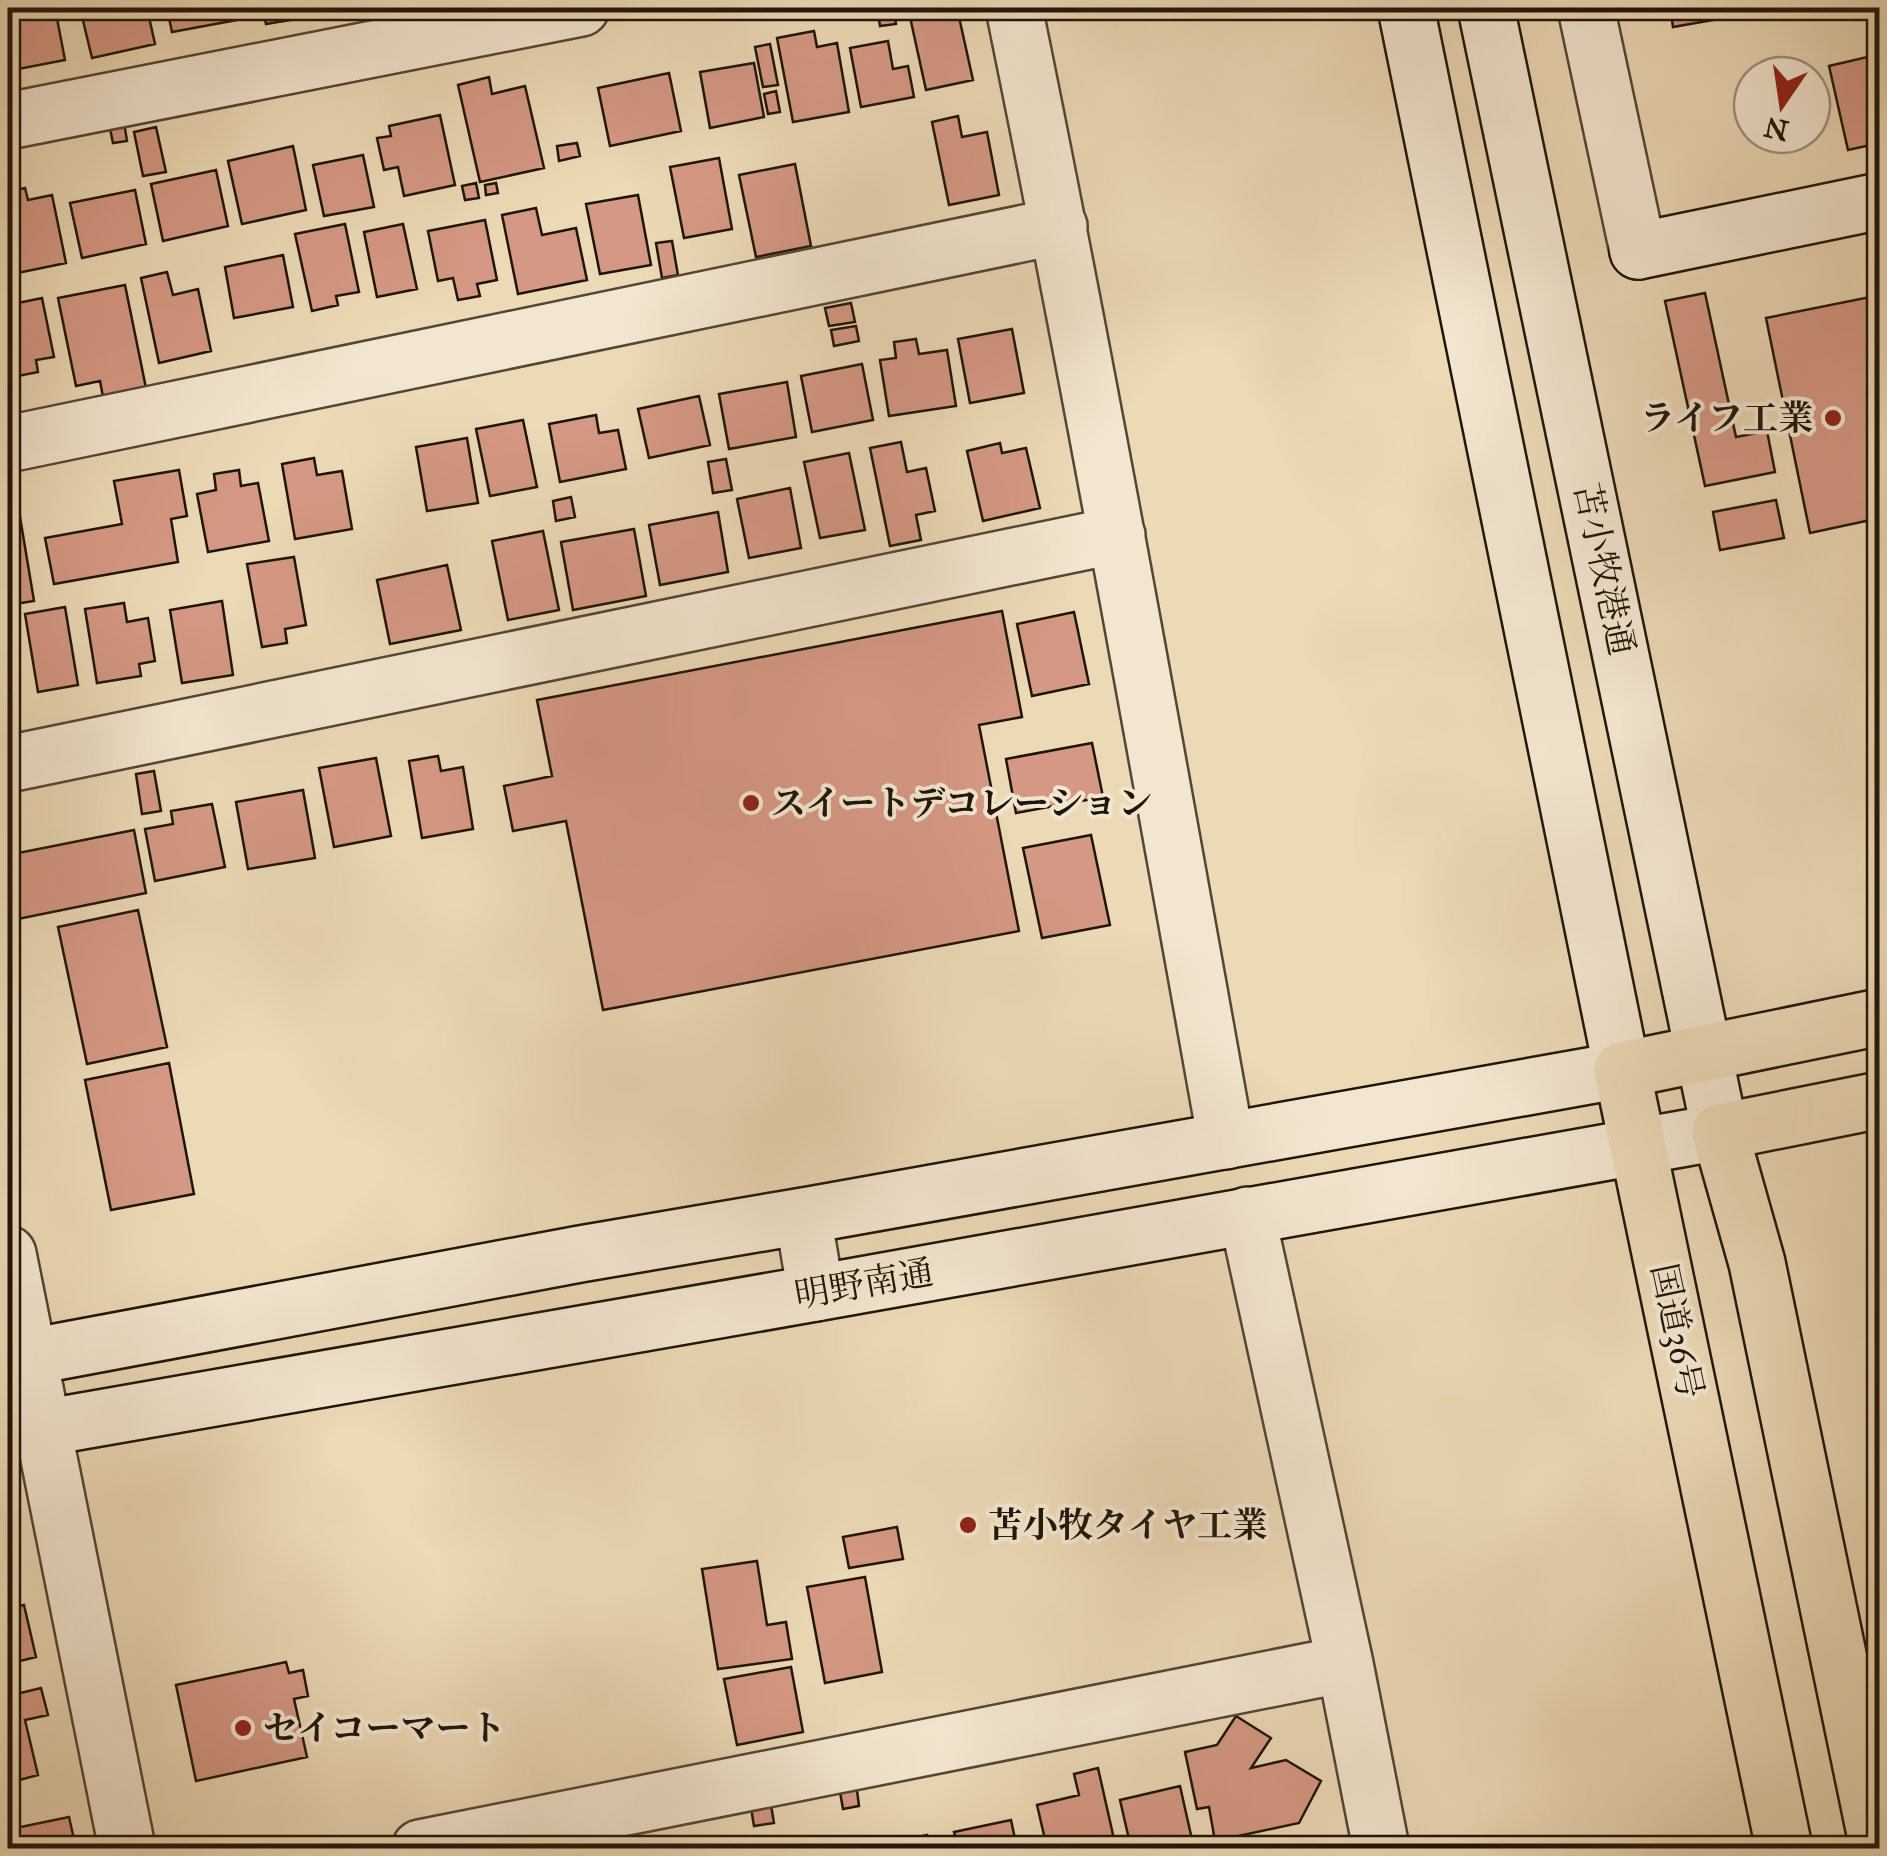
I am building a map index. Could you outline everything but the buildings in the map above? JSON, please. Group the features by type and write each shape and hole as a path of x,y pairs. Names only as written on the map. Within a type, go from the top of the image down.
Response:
{"highway":[{"path":"1622,1070 1880,1017"},
{"name":"国道36号","path":"1622,1070 1784,1848"},
{"path":"1878,1848 1757,1262 1720,1132 1880,1100"}],"street":[{"path":"8,121 581,8"},
{"path":"1014,8 1117,535 1226,1141"},
{"path":"17,1359 580,1254 1622,1070 1406,8"},
{"name":"苫小牧港通","path":"1486,8 1720,1132"},
{"path":"1586,8 1638,251 1880,201"},
{"path":"8,444 1059,226"},
{"path":"8,764 1117,535"},
{"name":"明野南通","path":"24,1430 1720,1132"},
{"path":"1247,1215 1381,1848"},
{"path":"803,1216 816,1293"},
{"path":"8,1254 24,1430 127,1848"},
{"path":"420,1848 1345,1664"}],"place":[{"name":"ライフ工業","path":"1833,418"},
{"name":"スイートデコレーション","path":"751,803"},
{"name":"苫小牧タイヤ工業","path":"968,1525"},
{"name":"セイコーマート","path":"243,1728"}]}
